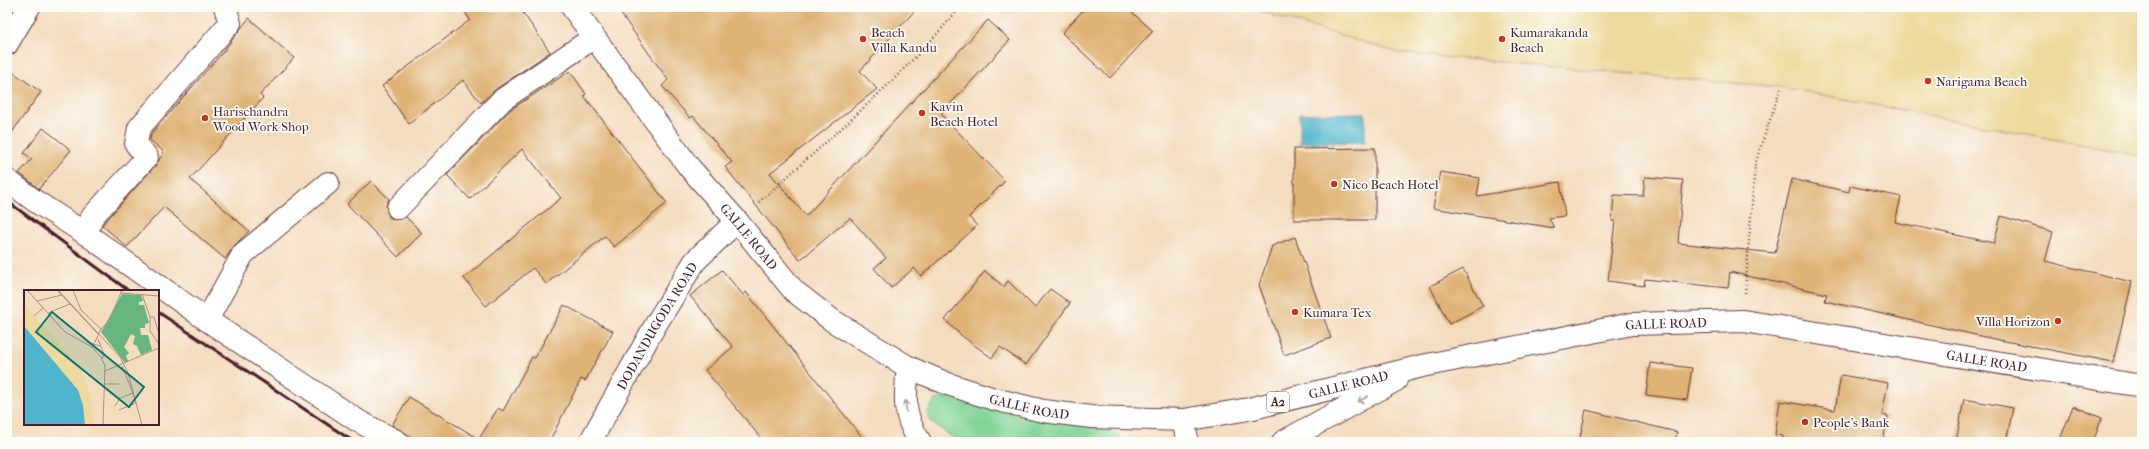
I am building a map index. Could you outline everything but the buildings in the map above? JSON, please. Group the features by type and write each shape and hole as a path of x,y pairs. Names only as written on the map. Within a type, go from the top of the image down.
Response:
{"main road":[{"path":"7,44 29,7"},
{"path":"86,234 92,216 147,157 136,144 139,128 230,23 225,7"},
{"name":"GALLE ROAD","path":"572,7 593,38 689,167 737,221 794,291 833,321 908,367 948,384 994,400 1042,411 1091,417 1184,420 1250,408 1422,366 1632,324 1743,321 2142,386"},
{"path":"398,208 502,100 593,38"},
{"path":"7,180 207,320 358,421 398,442"},
{"path":"207,320 243,254 328,183"},
{"name":"DODANDUGODA ROAD","path":"590,442 656,324 695,261 737,221"},
{"path":"1282,442 1422,366"},
{"path":"908,367 905,396 906,417 920,442"},
{"path":"1184,420 1187,442"}],"path":[{"path":"737,221 842,127 922,50 960,7"},
{"path":"1743,321 1755,164 1782,87"}],"green space":[{"path":"953,396 1105,429 1119,435 1121,442 960,442 932,423 927,413 935,400"}],"sand":[{"name":"Narigama Beach","path":"1246,7 2142,7 2142,156 1781,87 1399,53"}],"water":[{"path":"1365,113 1365,142 1300,143 1300,114"}],"railway":[{"path":"7,201 128,290"},
{"path":"159,313 354,442"}],"place":[{"name":"Beach Villa Kandu","path":"863,39"},
{"name":"Kumarakanda Beach","path":"1502,39"},
{"name":"Narigama Beach","path":"1928,81"},
{"name":"Kavin Beach Hotel","path":"922,113"},
{"name":"Harischandra Wood Work Shop","path":"205,118"},
{"name":"Nico Beach Hotel","path":"1334,184"},
{"name":"Kumara Tex","path":"1295,312"},
{"name":"Villa Horizon","path":"2058,321"},
{"name":"People's Bank","path":"1805,422"}]}
